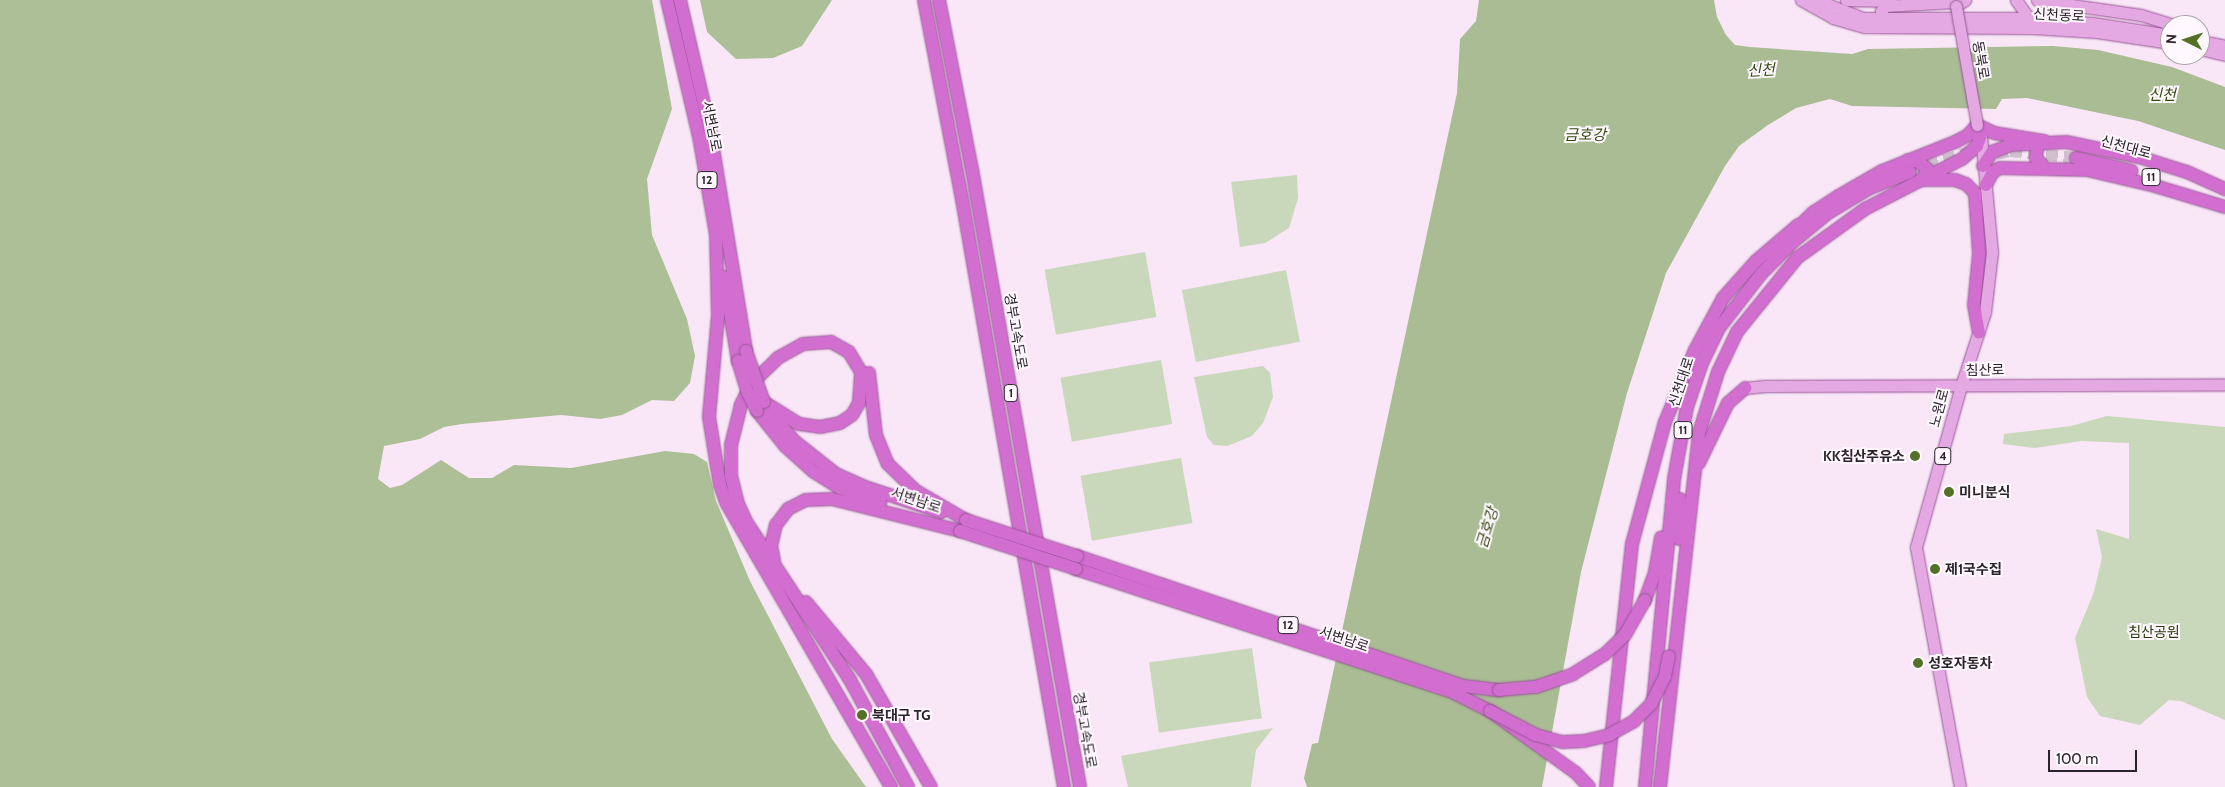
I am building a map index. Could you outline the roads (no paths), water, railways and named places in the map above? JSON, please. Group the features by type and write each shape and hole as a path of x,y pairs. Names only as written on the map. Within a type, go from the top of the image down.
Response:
{"highway":[{"name":"서변남로","path":"667,0 697,126 716,232 742,356"},
{"name":"서변남로","path":"680,0 710,130 748,393 761,407 785,446 827,482 1464,686 1499,690 1536,687 1573,674 1604,655 1625,635 1645,600 1655,572 1660,547"},
{"name":"1","path":"924,0 957,171 1064,787"},
{"name":"경부고속도로","path":"939,0 972,169 1080,787"},
{"path":"1923,180 1962,159 1977,146 1979,130"},
{"path":"1490,711 1536,735 1563,742 1584,742 1609,735 1634,722 1651,704 1665,676 1678,557 1681,479 1687,438 1707,366 1727,328 1796,248 1831,220 1955,142 1979,130 2044,141 2092,146 2139,156 2188,172 2225,191"},
{"path":"1983,166 1992,152 2001,148 2044,141"},
{"path":"2044,141 2037,148 2036,158 2044,167"},
{"name":"신천대로","path":"2225,191 2137,164 2076,154 2225,202"},
{"path":"1606,787 1632,544 1665,422 1695,350 1723,298 1756,261 1814,212 1882,171 1909,170 1919,162 1927,169 1923,180"},
{"path":"1986,185 1993,172 2000,168 2044,167 2088,170 2124,177 2225,207"},
{"name":"신천대로","path":"1645,787 1674,479 1687,407 1702,363 1719,328 1762,274 1795,240 1828,213 1868,189 1909,170"},
{"path":"1923,180 1955,180 1966,184 1975,193 1979,254 1974,304 1979,333"},
{"name":"11","path":"1660,787 1699,433 1708,397 1737,332 1783,273 1819,240 1865,208 1923,180"},
{"path":"1660,547 1677,415 1695,362 1715,323 1743,285 1814,212"},
{"path":"716,232 717,324 709,425 720,485 738,522 891,787"},
{"path":"738,522 727,494 722,468 724,435 731,410 745,382 765,359 790,340 816,333 845,339 864,358 870,376 876,436 888,464 916,491 963,525"},
{"path":"761,407 799,424 820,427 840,423 852,415 859,403 861,372 855,358 843,347 823,341 810,342 778,358 757,377 744,398 731,444 732,486 741,512 850,680 908,787"},
{"path":"1694,477 1728,403 1745,388"},
{"path":"1686,543 1687,438"},
{"path":"1660,547 1674,479"},
{"path":"931,787 858,661 778,571 771,546 776,525 788,509 806,500 832,500 963,525"},
{"name":"서변남로","path":"963,525 1452,692 1490,711"},
{"path":"1490,711 1576,773 1589,787"},
{"path":"1055,735 1055,787"}],"main road":[{"name":"신천동로","path":"1801,0 1833,18 1865,27 2032,23 2100,24 2160,33"},
{"name":"신천동로","path":"1817,0 1849,14 1885,19 2004,16 2032,23 2160,41"},
{"path":"1846,0 1910,0"},
{"path":"2017,0 2032,23"},
{"path":"2004,16 2012,11 2017,0"},
{"path":"2037,0 2141,15 2160,21"},
{"path":"1885,19 1881,11 1885,6 1957,2"},
{"name":"동북로","path":"1957,2 1979,130"},
{"path":"2210,41 2223,49"},
{"path":"2210,44 2223,49"},
{"path":"2210,49 2223,49"},
{"name":"노원로","path":"1960,787 1916,547 1961,386 1979,333 1992,252 1979,130"},
{"name":"침산로","path":"1745,388 2225,384"}],"water":[{"name":"금호강","path":"1479,0 1714,0 1717,17 1726,35 1735,45 1750,47 1852,54 1868,49 2053,46 2098,50 2172,67 2225,87 2225,150 2138,121 2027,98 2002,99 1996,109 1852,106 1830,99 1796,108 1768,125 1739,146 1725,166 1666,273 1627,393 1581,572 1542,787 1307,787 1304,778 1312,744 1318,743 1457,93 1460,39 1476,21"}],"tunnel":[{"path":"1910,172 1975,150"},
{"path":"1996,154 2010,151 2076,158"}],"place":[{"name":"KK침산주유소","path":"1915,456"},
{"name":"미니분식","path":"1949,492"},
{"name":"제1국수집","path":"1935,569"},
{"name":"성호자동차","path":"1918,663"},
{"name":"북대구 TG","path":"862,715"}],"water label":[{"name":"신천","path":"1761,71"},
{"name":"신천","path":"2162,96"}],"park label":[{"name":"침산공원","path":"2154,632"}]}
